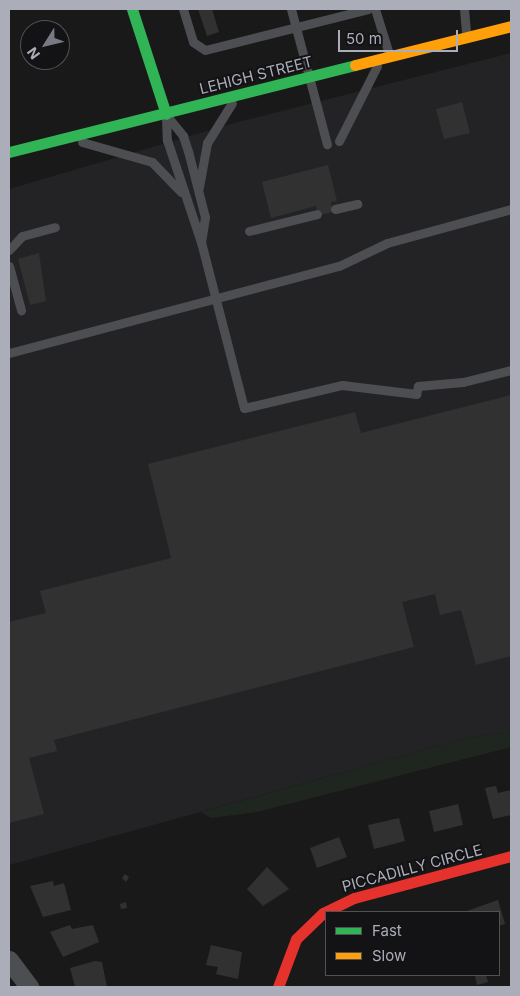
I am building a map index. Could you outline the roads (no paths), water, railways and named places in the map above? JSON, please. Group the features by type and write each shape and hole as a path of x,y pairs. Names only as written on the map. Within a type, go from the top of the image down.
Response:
{"main road":[{"path":"132,9 166,114"},
{"name":"LEHIGH STREET","path":"10,152 511,26"},
{"name":"PICCADILLY CIRCLE","path":"325,911 354,898 511,856"},
{"name":"PICCADILLY CIRCLE","path":"278,987 296,940 325,911"}],"street":[{"path":"9,960 29,987"}],"lane":[{"path":"183,9 193,42 204,50 368,9"},
{"path":"291,9 327,144"},
{"path":"339,141 385,58 375,9"},
{"path":"464,9 466,38"},
{"path":"198,190 207,143 238,95"},
{"path":"166,114 183,136 205,217 202,242"},
{"path":"166,114 167,140 182,192 202,242 244,408 342,385 416,394 418,386 463,382 511,370"},
{"path":"67,138 152,162 182,192"},
{"path":"9,140 10,152"},
{"path":"335,209 357,204"},
{"path":"9,353 343,265 393,241 511,209"},
{"path":"249,231 317,214"},
{"path":"9,250 22,236 55,227"},
{"path":"9,266 21,310"}]}
